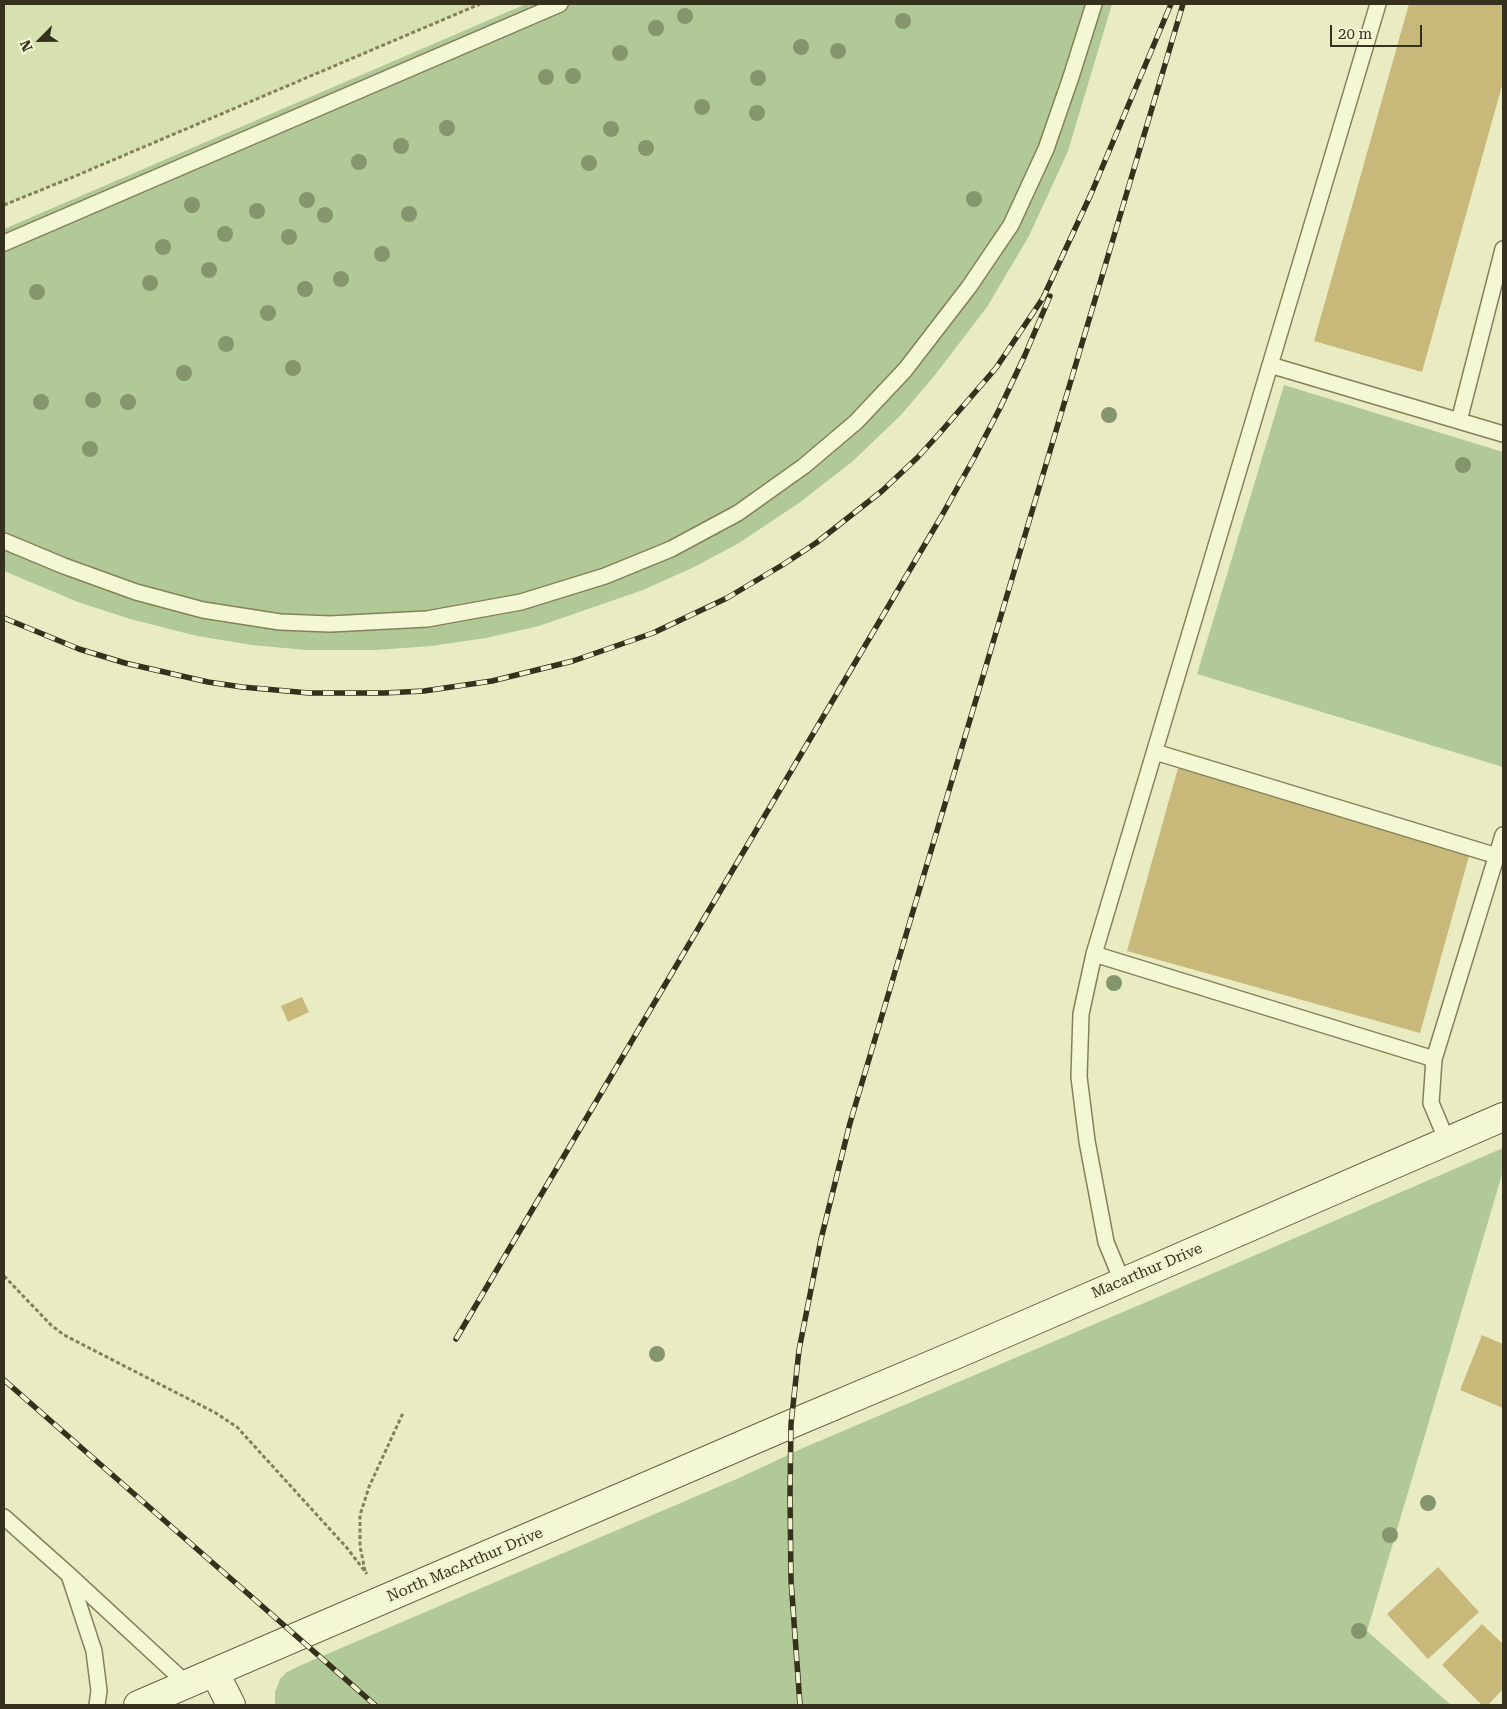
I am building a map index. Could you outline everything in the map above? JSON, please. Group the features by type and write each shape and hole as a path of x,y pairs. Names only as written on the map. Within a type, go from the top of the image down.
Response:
{"main road":[{"name":"Macarthur Drive","path":"791,1424 962,1352 1503,1117"},
{"name":"North MacArthur Drive","path":"138,1705 791,1424"},
{"path":"215,1673 231,1705"}],"lane":[{"path":"4,243 560,4"},
{"path":"4,541 64,566 136,592 203,610 280,622 330,624 427,619 521,602 606,576 671,549 738,512 804,466 856,422 899,376 969,288 1011,225 1046,149 1094,4"},
{"path":"1122,1281 1106,1242 1087,1140 1080,1077 1081,1014 1094,954 1378,4"},
{"path":"1459,421 1503,249"},
{"path":"1270,365 1503,434"},
{"path":"1155,752 1497,856"},
{"path":"1447,1141 1431,1103 1434,1059 1503,835"},
{"path":"1094,954 1434,1059"},
{"path":"4,1517 187,1684"},
{"path":"68,1574 94,1651 98,1691 97,1705"}],"path":[{"path":"4,205 480,4"},
{"path":"4,1276 51,1326 64,1335 214,1412 237,1427 341,1542 365,1572 380,1601"},
{"path":"365,1572 360,1546 360,1515 369,1487 403,1413"}],"green space":[{"path":"4,4 480,4 4,205"},
{"path":"526,4 1112,4 1068,151 1029,236 987,307 935,375 901,415 853,461 799,503 739,543 694,567 643,590 539,626 486,638 431,646 376,650 306,650 252,645 197,636 130,619 78,602 4,571 4,229"},
{"path":"1284,385 1503,452 1503,767 1197,674"},
{"path":"1503,1148 1503,1171 1367,1631 1451,1705 275,1705 275,1692 280,1679 287,1672 299,1666"}],"building":[{"path":"1409,4 1503,4 1503,82 1422,372 1314,341"},
{"path":"1178,768 1471,849 1420,1033 1127,951"},
{"path":"302,997 309,1012 288,1022 281,1006"},
{"path":"1482,1335 1503,1344 1503,1408 1460,1390"},
{"path":"1438,1567 1479,1612 1428,1659 1387,1614"},
{"path":"1482,1624 1503,1644 1503,1689 1488,1705 1482,1705 1442,1665"}],"railway":[{"path":"4,618 79,649 125,663 208,682 309,693 384,693 424,691 492,681 573,661 653,633 727,598 816,543 882,491 917,458 996,368 1043,298 1091,194 1171,4"},
{"path":"800,1705 791,1580 791,1424 799,1350 821,1239 850,1123 1183,4"},
{"path":"456,1339 941,517 1000,408 1050,296"},
{"path":"4,1380 375,1705"}]}
